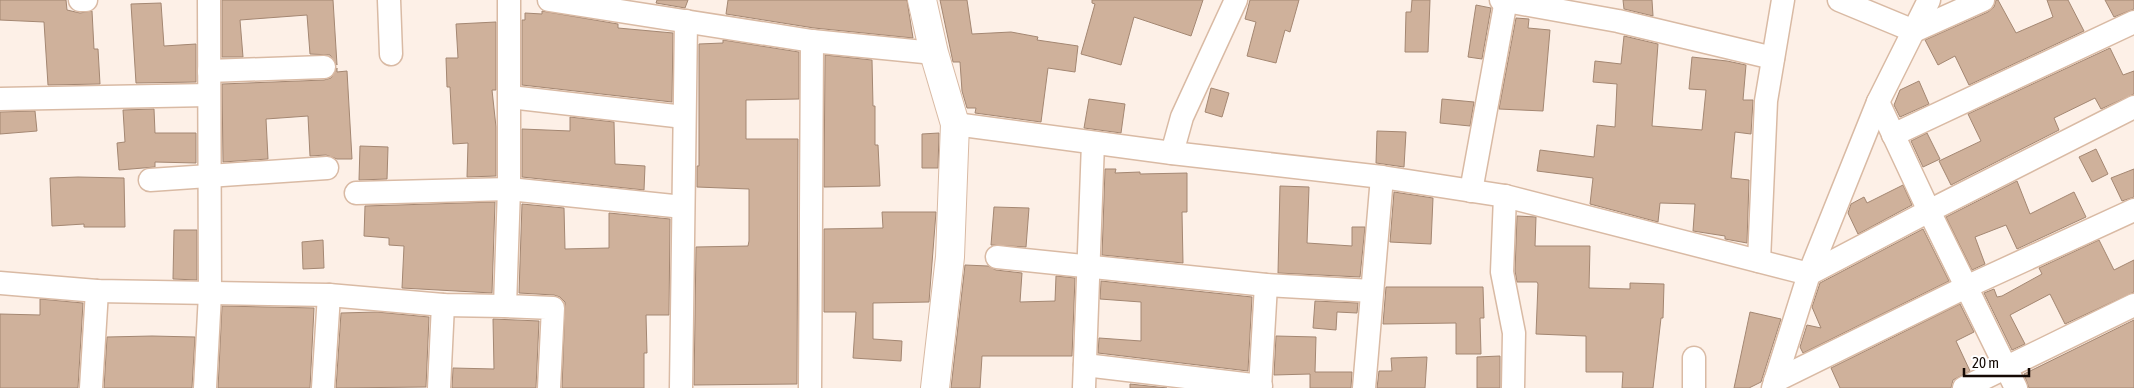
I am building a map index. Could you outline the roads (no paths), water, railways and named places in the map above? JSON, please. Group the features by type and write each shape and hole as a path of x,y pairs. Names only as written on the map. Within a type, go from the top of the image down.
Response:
{"street":[{"path":"80,0 86,0"},
{"path":"205,388 210,294 209,0"},
{"path":"389,0 391,54"},
{"path":"505,306 509,189 510,0"},
{"path":"549,0 812,40 934,53"},
{"path":"922,0 934,53 955,124 950,257 935,388"},
{"path":"1172,153 1182,117 1236,0"},
{"path":"1759,261 1766,101 1783,0"},
{"path":"1839,0 1914,31 1983,0"},
{"path":"1774,384 1809,274 1878,102 1929,0"},
{"path":"1471,191 1504,1 1618,21 1773,58"},
{"path":"681,388 686,21"},
{"path":"1894,135 2134,22"},
{"path":"810,388 812,40"},
{"path":"209,72 324,67"},
{"path":"0,99 209,95"},
{"path":"510,98 684,117"},
{"path":"1878,102 2016,388"},
{"path":"955,124 1172,153 1382,177 1505,196 1809,274 1929,211 2134,108"},
{"path":"1084,388 1093,143"},
{"path":"150,180 327,168"},
{"path":"1364,388 1382,177"},
{"path":"356,193 509,189 683,207"},
{"path":"1505,196 1502,272 1514,333 1513,388"},
{"path":"1774,384 1966,287 2134,210"},
{"path":"997,257 1266,284 1372,291"},
{"path":"0,282 97,291 329,295 443,305 553,308 549,388"},
{"path":"1085,365 1260,387 1266,284"},
{"path":"91,388 97,291"},
{"path":"323,388 329,295"},
{"path":"439,388 443,305"},
{"path":"1964,388 2134,305"},
{"path":"1694,358 1694,388"}]}
